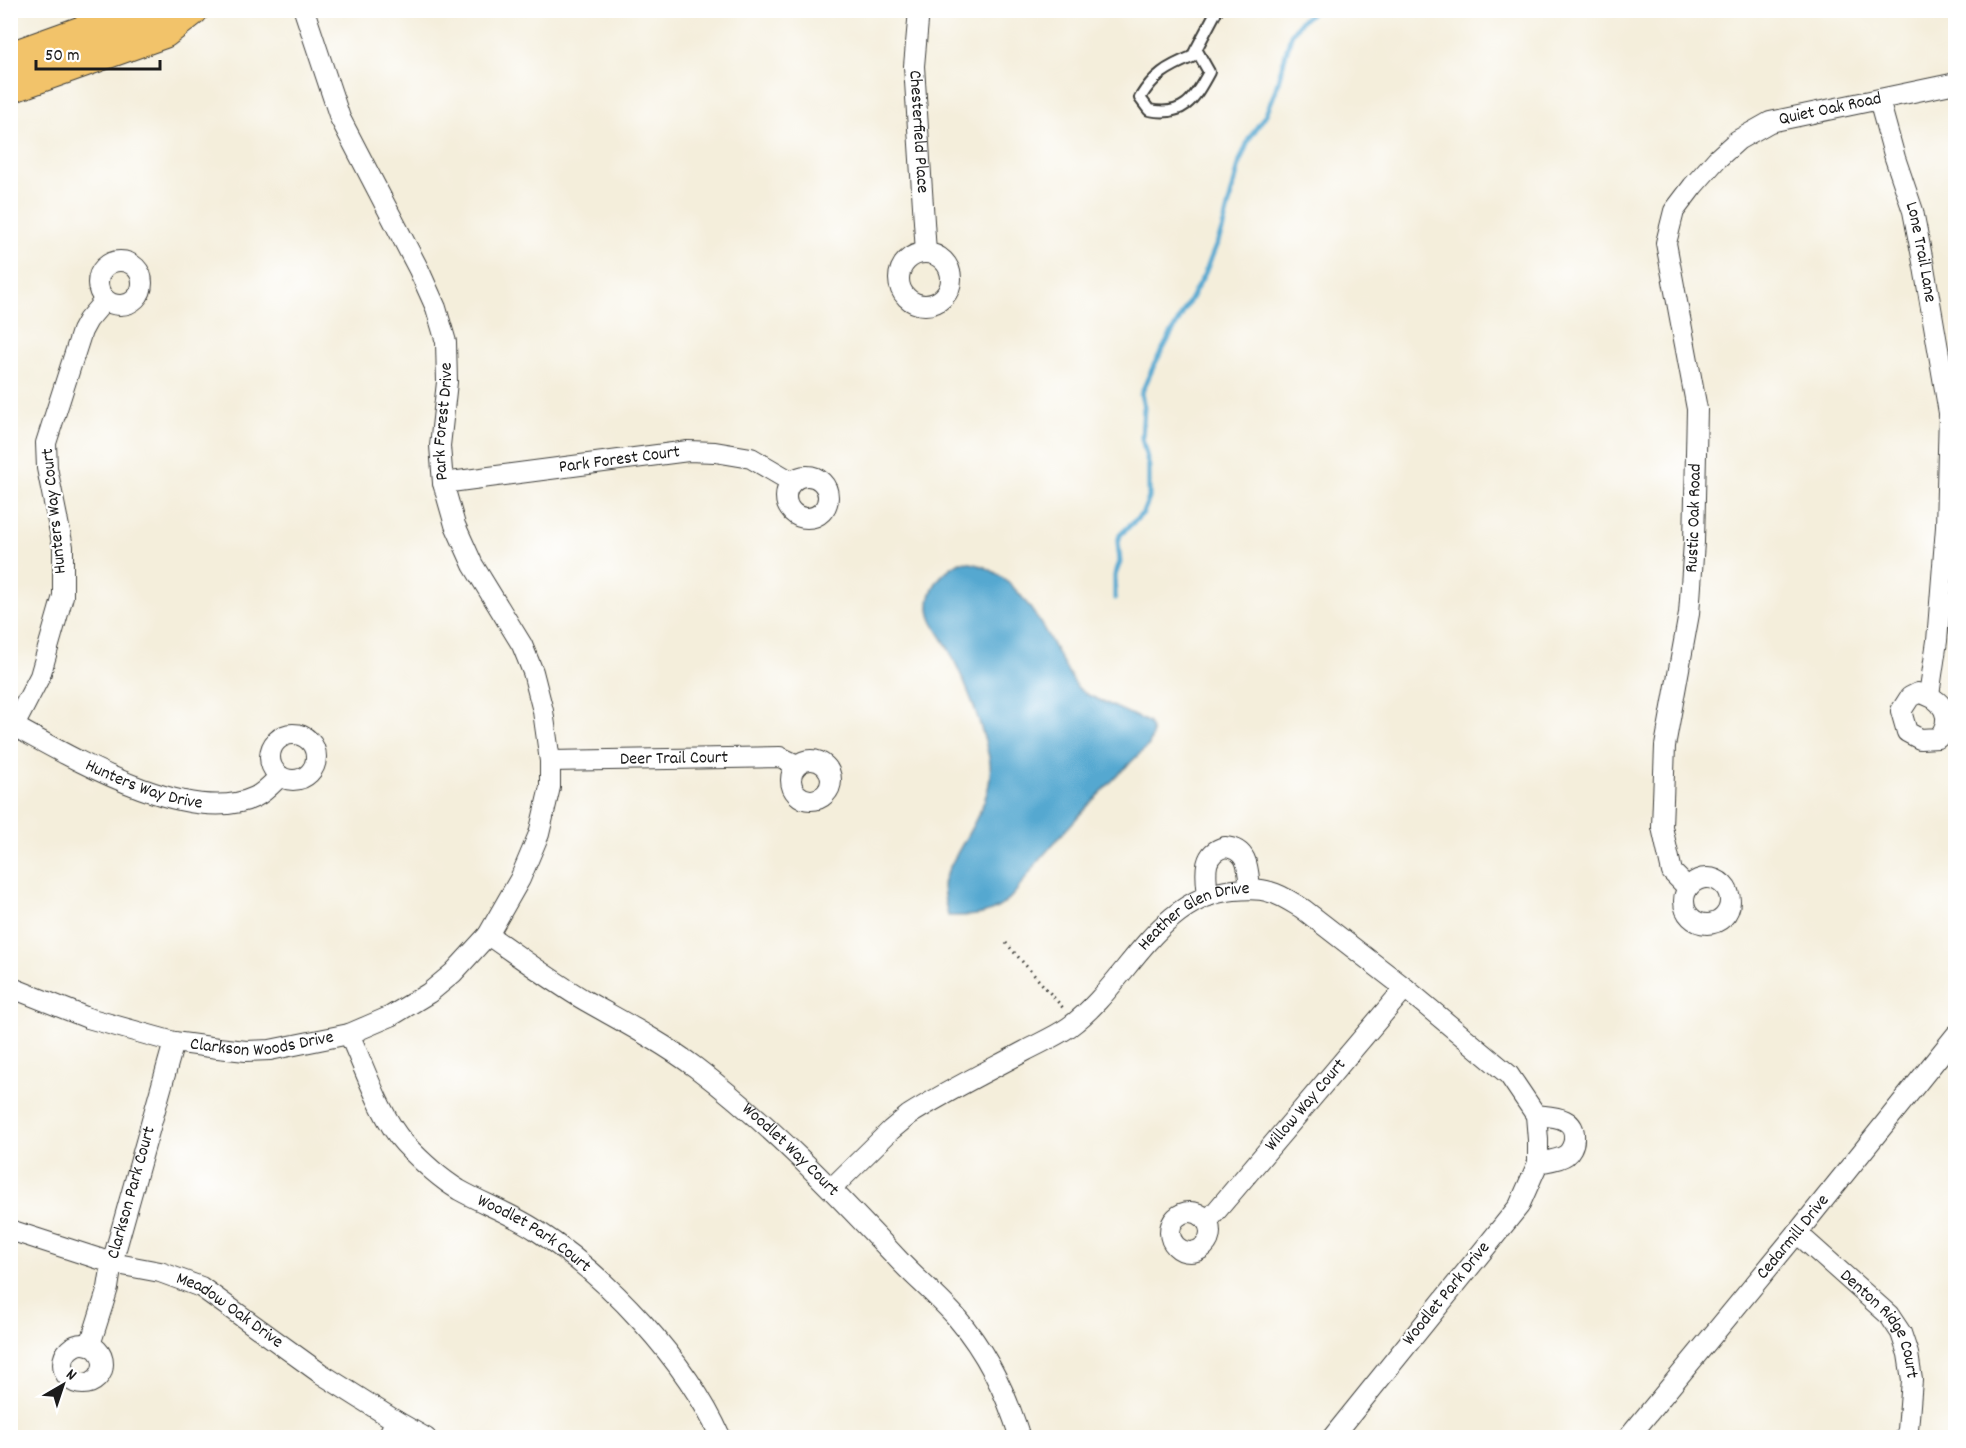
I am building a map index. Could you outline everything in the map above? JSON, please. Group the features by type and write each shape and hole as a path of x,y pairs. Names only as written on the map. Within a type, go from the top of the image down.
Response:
{"main road":[{"path":"10,58 144,10"},
{"path":"10,87 164,33 192,10"}],"street":[{"name":"Park Forest Drive","path":"304,10 340,118 419,270 439,319 446,342 447,372 440,446 443,483 455,525 473,565 522,645 543,711 550,761 550,787 531,856 488,935"},
{"name":"Chesterfield Place","path":"919,10 914,66 926,253"},
{"name":"Quiet Oak Road","path":"1717,159 1738,140 1770,123 1956,83"},
{"name":"Lone Trail Lane","path":"1879,100 1913,211 1952,413 1937,641 1929,695"},
{"name":"Rustic Oak Road","path":"1688,888 1672,872 1662,827 1662,810 1665,746 1689,614 1694,542 1697,409 1666,243 1674,211 1717,159"},
{"name":"Hunters Way Court","path":"12,725 40,676 63,596 63,547 47,468 46,443 82,331 105,300"},
{"name":"Park Forest Court","path":"443,483 688,451 715,452 752,458 792,482"},
{"name":"Hunters Way Drive","path":"12,725 49,747 111,776 170,797 196,803 239,802 258,796 280,776"},
{"name":"Deer Trail Court","path":"550,761 780,757 797,765"},
{"path":"1208,896 1207,860 1218,849 1225,847 1239,850 1246,859 1250,889"},
{"name":"Heather Glen Drive","path":"831,1188 909,1115 1069,1028 1102,997 1130,962 1173,917 1191,903 1229,891 1250,889 1270,891 1303,909 1405,988 1509,1075 1536,1115 1538,1140"},
{"name":"Clarkson Woods Drive","path":"10,987 88,1018 174,1042 246,1051 292,1047 349,1034 392,1016 429,993 453,973 488,935"},
{"name":"Woodlet Way Court","path":"488,935 585,1000 661,1043 767,1126 956,1316 976,1341 999,1384 1020,1437"},
{"name":"Willow Way Court","path":"1207,1222 1405,988"},
{"name":"Woodlet Park Court","path":"349,1034 386,1116 402,1141 457,1188 533,1228 552,1241 616,1296 648,1329 682,1373 721,1437"},
{"name":"Cedarmill Drive","path":"1628,1437 1797,1233 1956,1035"},
{"name":"Clarkson Park Court","path":"90,1345 108,1288 112,1263 174,1042"},
{"path":"1536,1115 1559,1117 1567,1121 1574,1131 1572,1147 1564,1156 1539,1163"},
{"name":"Woodlet Park Drive","path":"1332,1437 1519,1206 1539,1163 1538,1140"},
{"name":"Meadow Oak Drive","path":"10,1230 112,1263 160,1272 201,1287 320,1373 392,1429 426,1437"},
{"name":"Denton Ridge Court","path":"1797,1233 1889,1315 1901,1334 1908,1354 1912,1380 1908,1430 1905,1437"}],"lane":[{"path":"1196,49 1209,72 1200,88 1180,109 1165,113 1149,110 1140,98 1148,84 1166,68 1192,57 1196,49 1217,10"}],"path":[{"path":"1006,943 1064,1009"}],"water":[{"path":"960,562 981,566 1000,575 1030,608 1077,687 1086,694 1148,722 1152,733 1149,745 1066,829 1004,904 985,913 948,916 943,893 944,880 986,797 990,770 986,744 973,704 951,654 932,620 929,609 931,594 937,581 947,570"}],"waterway":[{"path":"1115,598 1115,575 1120,562 1118,542 1120,535 1143,513 1149,498 1149,467 1142,438 1144,407 1141,394 1154,365 1205,273 1222,231 1240,161 1249,139 1266,114 1275,92 1291,35 1301,21 1315,10"}]}
